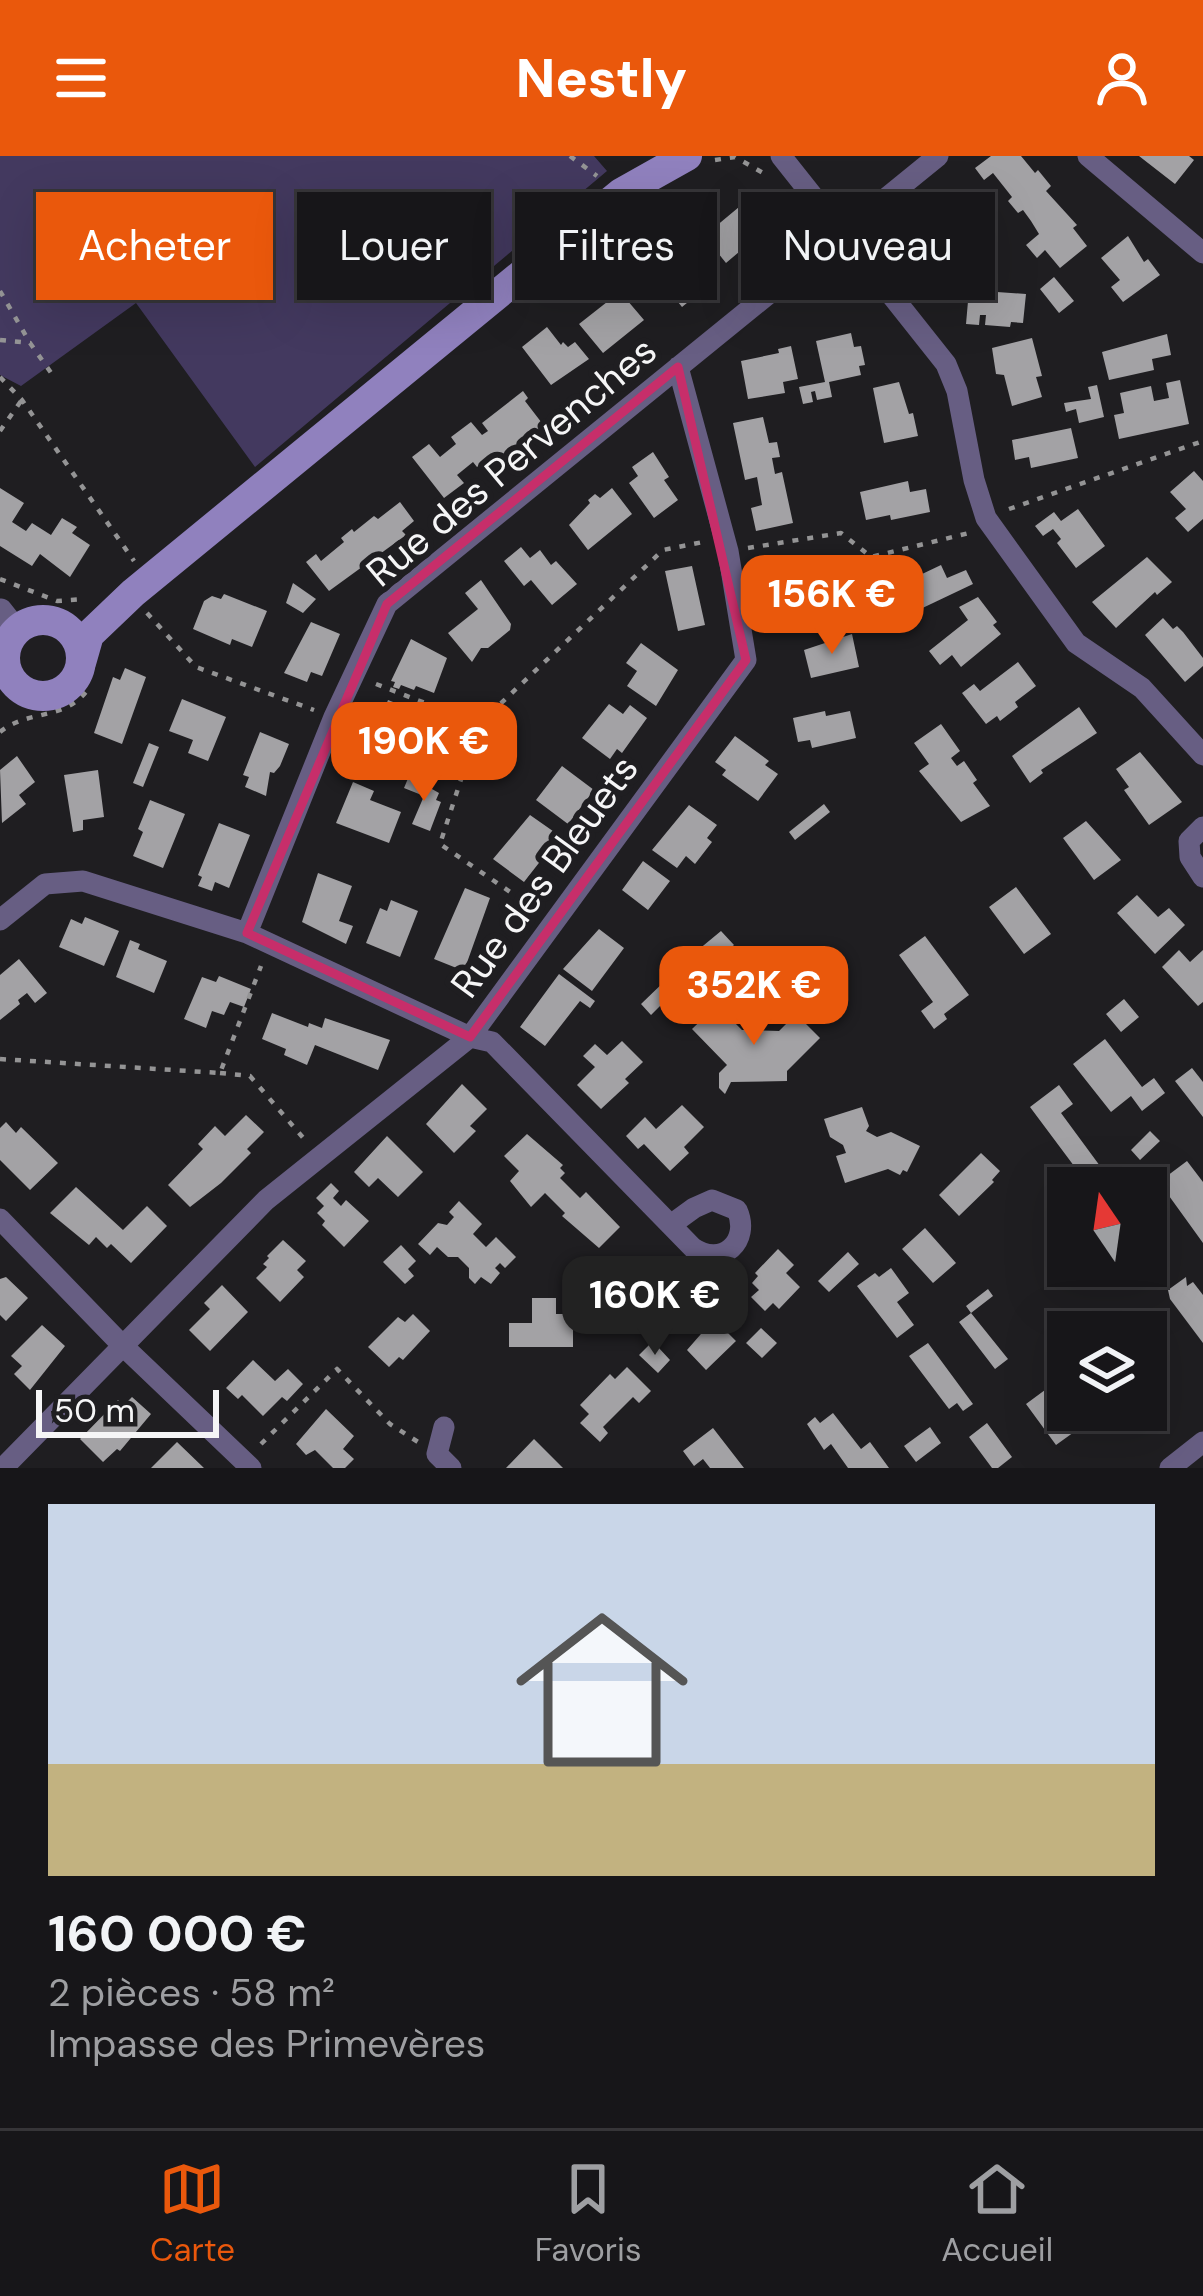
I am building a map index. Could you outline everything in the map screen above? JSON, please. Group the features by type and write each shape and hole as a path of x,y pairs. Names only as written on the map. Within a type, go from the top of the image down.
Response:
{"main road":[{"path":"623,192 655,156"},
{"path":"625,192 693,160"},
{"path":"87,670 75,637 62,625 46,620 7,622 8,692 54,694 67,688 87,670 89,635 138,609 515,285"},
{"path":"62,625 138,609"}],"street":[{"name":"Rue des Pervenches","path":"893,192 938,156"},
{"path":"1088,156 1203,254"},
{"path":"783,159 809,192"},
{"name":"Rue des Pervenches","path":"247,933 334,718 387,604 760,300"},
{"path":"895,300 946,364 957,392 986,518 1076,643 1142,688 1203,755"},
{"name":"Rue des Bleuets","path":"2,1468 266,1200 470,1036 746,660 728,551 678,367"},
{"path":"1203,827 1189,841 1190,857 1203,878"},
{"path":"0,920 45,884 83,881 247,933 492,1042 672,1224"},
{"path":"0,1219 247,1464"},
{"path":"444,1427 444,1461"},
{"path":"1170,1468 1203,1442"}],"path":[{"path":"571,156 618,192"},
{"path":"693,160 735,157 769,176 783,159"},
{"path":"0,291 54,377"},
{"path":"0,340 30,343"},
{"path":"0,377 22,400 134,560 121,578 138,609 196,667 334,718"},
{"path":"0,431 22,400"},
{"path":"555,922 440,844 479,724 663,550 701,541 728,551 841,533 872,557 966,536 986,518 1203,441"},
{"path":"0,579 57,601 82,601 100,592"},
{"path":"0,732 26,717 70,708 87,692 87,670"},
{"path":"354,675 479,724"},
{"path":"220,1073 269,944"},
{"path":"0,1059 250,1076 317,1155"},
{"path":"247,1464 338,1369 390,1424 444,1461"}],"highlighted area":[{"path":"678,367 746,660 470,1037 247,933 387,604"}],"shaded area":[{"path":"0,156 594,156 607,171 582,192 515,192 515,248 491,269 491,192 297,192 297,300 454,300 255,467 136,303 21,386 0,375"}],"building":[{"path":"991,156 1021,156 1035,173 1038,170 1051,186 1046,191 1077,225 1073,228 1087,246 1060,268 1045,250 1037,258 1026,245 1039,234 1031,221 1008,201 1012,197 993,173 984,180 975,168"},
{"path":"1139,156 1189,156 1194,160 1175,184"},
{"path":"741,205 741,250 726,263 717,252 717,225"},
{"path":"1128,236 1144,262 1148,259 1160,275 1123,302 1111,287 1120,280 1101,258"},
{"path":"1054,277 1074,301 1059,313 1040,289"},
{"path":"995,292 1026,294 1023,323 985,325 986,315 980,315 979,325 966,324 968,300 995,300"},
{"path":"627,300 644,320 603,353 579,324 607,302"},
{"path":"547,327 561,345 575,342 589,359 551,385 522,347"},
{"path":"851,333 854,347 861,346 865,365 859,366 861,375 829,382 832,397 817,400 815,391 811,392 813,402 803,404 799,387 825,382 816,341"},
{"path":"1167,334 1171,355 1152,359 1154,370 1109,380 1102,352"},
{"path":"1032,338 1042,397 1012,406 1004,375 996,374 992,348"},
{"path":"791,346 798,379 783,382 785,393 748,399 741,361"},
{"path":"1180,380 1189,424 1119,439 1114,415 1124,413 1120,393 1151,386 1154,401 1169,398 1166,383"},
{"path":"899,382 918,436 884,443 873,388"},
{"path":"1097,385 1104,417 1079,423 1076,409 1066,412 1064,403 1091,399 1088,387"},
{"path":"523,391 525,401 548,431 499,468 490,456 477,467 473,462 457,475 464,483 444,498 412,457 429,444 440,457 456,444 451,437 471,422 482,435 488,431 482,423"},
{"path":"763,417 769,443 777,442 780,457 772,458 775,474 782,472 793,523 756,531 751,508 762,505 757,477 745,480 733,423"},
{"path":"1071,428 1078,458 1031,468 1029,457 1015,460 1012,440"},
{"path":"653,452 678,500 654,518 629,483 638,476 632,467"},
{"path":"1194,471 1203,481 1203,519 1188,532 1175,518 1186,509 1170,492"},
{"path":"908,481 910,492 926,489 930,512 866,520 860,492"},
{"path":"0,488 24,503 12,522 26,531 32,523 51,535 62,518 77,527 72,533 90,545 70,577 40,554 32,566 0,546"},
{"path":"612,488 632,514 588,550 569,525 588,500"},
{"path":"400,502 414,521 402,531 406,535 329,591 306,562 316,554 321,561 352,529 354,532 374,516 378,519"},
{"path":"1078,509 1105,546 1076,568 1057,543 1061,539 1053,529 1043,536 1035,526 1054,512 1061,521"},
{"path":"521,547 530,558 540,550 551,565 556,561 577,584 552,605 531,580 524,586 504,561"},
{"path":"1147,557 1172,582 1116,628 1092,602"},
{"path":"941,565 947,578 966,570 973,584 912,613 908,604 896,609 885,586 897,580 899,585"},
{"path":"692,566 705,625 678,631 665,571"},
{"path":"803,568 815,623 778,630 775,617 780,615 771,574"},
{"path":"481,580 511,624 488,648 481,648 472,662 448,633 478,609 465,593"},
{"path":"293,583 316,599 303,613 286,603"},
{"path":"224,594 267,611 252,647 232,639 230,645 193,629 204,601 212,596 221,599"},
{"path":"978,597 1001,634 961,667 952,655 940,665 929,651 968,620 959,607"},
{"path":"1163,618 1183,632 1203,658 1203,666 1185,682 1145,635"},
{"path":"311,622 340,634 322,676 311,672 307,682 284,673"},
{"path":"852,634 859,667 811,678 804,650"},
{"path":"411,639 447,658 434,693 416,686 414,690 393,687 391,681"},
{"path":"641,643 678,670 656,706 627,686 637,671 626,663"},
{"path":"1018,662 1036,686 1000,721 997,716 986,724 962,693 974,684 980,691"},
{"path":"125,668 146,677 122,744 94,733 113,677 120,680"},
{"path":"182,699 226,717 208,761 188,753 193,740 169,731"},
{"path":"388,700 416,711 411,725 421,729 408,760 401,757 396,770 376,762 381,750 370,745"},
{"path":"609,704 623,714 630,705 647,718 622,753 617,749 610,759 582,738"},
{"path":"1079,707 1097,733 1041,770 1030,783 1012,756"},
{"path":"825,711 826,716 850,711 856,738 812,748 810,740 798,742 793,718"},
{"path":"941,724 960,751 951,758 957,766 964,761 990,806 961,822 919,771 929,764 914,743"},
{"path":"260,732 289,744 280,766 270,772 266,796 245,787 249,777 243,775"},
{"path":"735,736 769,761 765,765 778,774 758,801 722,775 726,770 715,762"},
{"path":"149,743 159,747 143,787 133,783"},
{"path":"1140,752 1182,802 1149,825 1124,790 1129,787 1116,769"},
{"path":"17,756 35,782 19,795 26,804 2,823 0,770"},
{"path":"562,766 594,790 568,824 536,800"},
{"path":"98,770 104,817 83,820 83,830 73,832 64,775"},
{"path":"409,776 439,793 436,800 441,802 430,831 412,824 424,796 404,788"},
{"path":"353,782 374,791 370,800 401,812 389,843 336,823"},
{"path":"150,800 185,814 163,868 133,856"},
{"path":"824,804 830,812 795,840 789,832"},
{"path":"689,805 717,825 707,838 712,842 695,864 686,856 677,868 652,850"},
{"path":"530,815 560,836 524,882 493,859"},
{"path":"1086,821 1121,860 1094,880 1063,838"},
{"path":"219,823 250,835 229,888 215,882 212,891 198,886 202,877 198,875"},
{"path":"643,861 670,881 648,910 622,890"},
{"path":"318,873 352,886 339,921 353,926 346,944 302,922"},
{"path":"1016,887 1051,934 1024,954 989,907"},
{"path":"465,888 490,898 464,971 434,959"},
{"path":"1137,895 1158,917 1169,908 1185,925 1155,954 1117,913"},
{"path":"391,900 418,911 400,957 366,943 380,908 387,911"},
{"path":"85,917 119,931 104,966 59,947 71,919 82,924"},
{"path":"599,929 624,948 592,991 563,969"},
{"path":"721,931 734,945 711,966 698,950"},
{"path":"925,936 969,995 944,1014 947,1019 934,1029 921,1011 933,1002 899,955"},
{"path":"130,940 140,944 138,949 167,961 154,993 116,977"},
{"path":"1179,950 1190,962 1203,950 1203,1002 1198,1006 1162,967"},
{"path":"694,953 705,972 683,983 689,990 668,1011 662,1004 651,1015 641,1004"},
{"path":"19,959 47,993 35,1003 27,993 0,1020 0,975"},
{"path":"559,974 595,1001 590,1008 580,1001 545,1046 520,1027"},
{"path":"219,976 251,989 244,1007 230,1002 224,1015 212,1011 206,1028 184,1019 202,977 216,982"},
{"path":"1124,999 1139,1017 1121,1032 1106,1014"},
{"path":"717,1005 742,1030 779,1031 796,1014 820,1038 787,1071 787,1081 731,1082 725,1094 719,1088 719,1073 727,1065 692,1029"},
{"path":"272,1013 308,1027 309,1023 322,1028 325,1018 390,1040 378,1070 315,1045 307,1065 262,1039"},
{"path":"1105,1039 1142,1087 1154,1078 1165,1093 1142,1111 1131,1096 1111,1112 1073,1064"},
{"path":"622,1041 643,1062 601,1109 577,1085 595,1067 583,1056 595,1044 607,1055"},
{"path":"1192,1068 1203,1082 1203,1117 1175,1081"},
{"path":"462,1084 487,1109 470,1126 476,1131 454,1153 426,1124"},
{"path":"1059,1085 1073,1104 1061,1113 1100,1166 1075,1167 1030,1107"},
{"path":"682,1105 704,1127 684,1147 689,1153 670,1171 644,1144 638,1149 626,1136 645,1117 656,1129"},
{"path":"862,1107 869,1126 866,1131 877,1137 891,1132 920,1146 907,1172 900,1175 888,1169 845,1183 836,1156 846,1153 830,1137 824,1119"},
{"path":"246,1115 264,1132 247,1149 251,1153 190,1207 168,1185 203,1149 198,1144 215,1126 225,1136"},
{"path":"6,1122 16,1133 21,1127 58,1163 30,1190 0,1160 0,1128"},
{"path":"1150,1131 1160,1141 1140,1160 1131,1150"},
{"path":"527,1134 563,1165 560,1168 565,1173 560,1178 580,1198 586,1192 620,1227 599,1248 562,1216 565,1213 545,1193 531,1207 510,1181 519,1171 504,1156"},
{"path":"387,1136 423,1172 398,1197 378,1178 369,1187 354,1172"},
{"path":"981,1153 1000,1171 959,1216 939,1195"},
{"path":"1187,1161 1203,1182 1203,1243 1167,1193 1167,1176"},
{"path":"331,1183 339,1191 333,1198 341,1206 346,1200 369,1221 344,1247 317,1213 324,1206 316,1198"},
{"path":"76,1187 123,1230 147,1206 167,1226 131,1263 96,1237 89,1245 50,1213"},
{"path":"459,1201 482,1224 473,1234 486,1247 496,1237 516,1257 505,1268 500,1263 495,1268 500,1273 491,1284 481,1277 475,1284 458,1257 448,1257 437,1247 430,1255 418,1244 438,1223 447,1225 454,1217 449,1212"},
{"path":"925,1228 956,1263 933,1283 902,1249"},
{"path":"283,1240 306,1261 297,1270 304,1277 280,1302 256,1278 267,1267 263,1264 267,1256"},
{"path":"401,1245 416,1261 408,1269 414,1276 405,1284 383,1262"},
{"path":"778,1249 794,1265 786,1273 800,1287 779,1309 773,1303 765,1311 751,1297 759,1290 752,1283 758,1276 755,1273"},
{"path":"848,1252 859,1264 829,1292 818,1281"},
{"path":"645,1259 663,1277 666,1273 691,1293 664,1321 624,1281"},
{"path":"587,1261 600,1274 579,1296 565,1282"},
{"path":"891,1268 909,1293 897,1302 914,1325 897,1338 857,1286"},
{"path":"6,1277 28,1298 6,1321 0,1315 0,1279"},
{"path":"1186,1277 1187,1286 1193,1282 1203,1295 1203,1343 1170,1299 1168,1290"},
{"path":"222,1285 248,1312 210,1351 189,1330 210,1309 204,1303"},
{"path":"988,1289 993,1296 971,1313 966,1306"},
{"path":"532,1298 556,1298 556,1314 573,1314 573,1347 509,1347 509,1323 532,1323"},
{"path":"721,1311 734,1324 727,1332 736,1341 706,1370 687,1350"},
{"path":"971,1313 1008,1359 995,1369 959,1322"},
{"path":"413,1314 430,1331 403,1360 399,1357 389,1367 368,1347 398,1317 405,1322"},
{"path":"42,1325 65,1346 30,1390 14,1374 22,1366 11,1356"},
{"path":"761,1328 777,1343 762,1358 746,1343"},
{"path":"928,1343 973,1404 963,1411 957,1403 949,1409 909,1356"},
{"path":"649,1345 655,1351 658,1347 670,1360 658,1373 639,1355"},
{"path":"253,1360 275,1381 288,1369 303,1384 263,1416 242,1395 238,1399 226,1388"},
{"path":"627,1367 651,1391 639,1403 633,1397 603,1427 608,1433 600,1442 580,1423 589,1414 580,1405 610,1374 615,1379"},
{"path":"1047,1388 1047,1431 1075,1431 1056,1445 1026,1404"},
{"path":"132,1397 151,1414 120,1451 103,1462 80,1439 118,1400 123,1406"},
{"path":"326,1409 354,1436 343,1449 354,1459 345,1468 333,1468 315,1450 306,1455 296,1444"},
{"path":"833,1413 861,1449 870,1442 889,1468 848,1468 831,1444 824,1450 807,1424 815,1417 820,1423"},
{"path":"987,1423 1012,1457 998,1468 992,1468 969,1437"},
{"path":"930,1427 941,1443 916,1462 904,1446"},
{"path":"713,1428 744,1468 710,1468 703,1459 694,1466 683,1451"},
{"path":"534,1439 563,1468 506,1468"},
{"path":"177,1442 204,1468 151,1468"}]}
